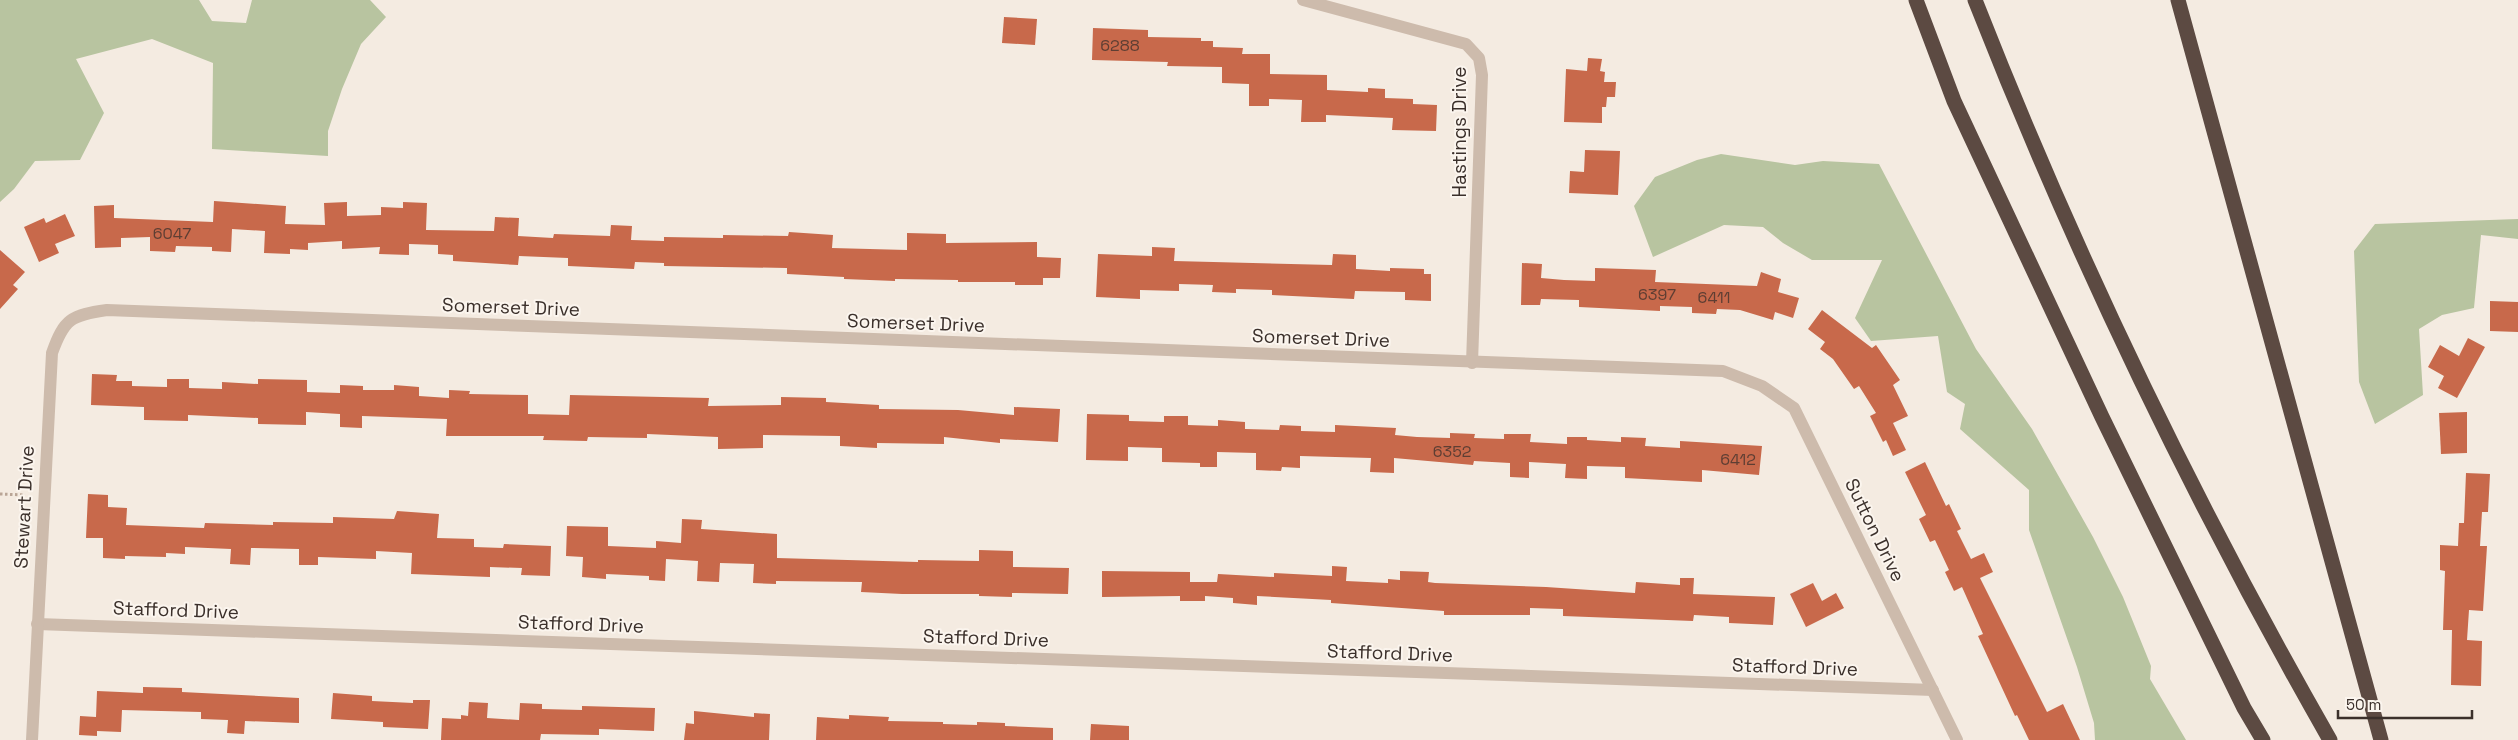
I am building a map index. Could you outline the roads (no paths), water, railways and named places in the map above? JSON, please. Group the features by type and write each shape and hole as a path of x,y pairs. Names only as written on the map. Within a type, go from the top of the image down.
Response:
{"highway":[{"path":"1916,0 1954,101 2102,417 2244,708 2263,740"},
{"path":"1975,0 2071,232 2144,390 2218,538 2330,740"},
{"path":"2178,0 2381,740"}],"street":[{"name":"Hastings Drive","path":"1303,0 1466,44 1479,58 1482,75 1472,363"},
{"name":"Somerset Drive","path":"107,310 1472,363 1724,371"},
{"name":"Stewart Drive","path":"32,740 52,353 61,328 83,314 107,310"},
{"name":"Sutton Drive","path":"1724,371 1762,386 1794,408 1957,740"},
{"name":"Stafford Drive","path":"37,624 1933,690"}]}
